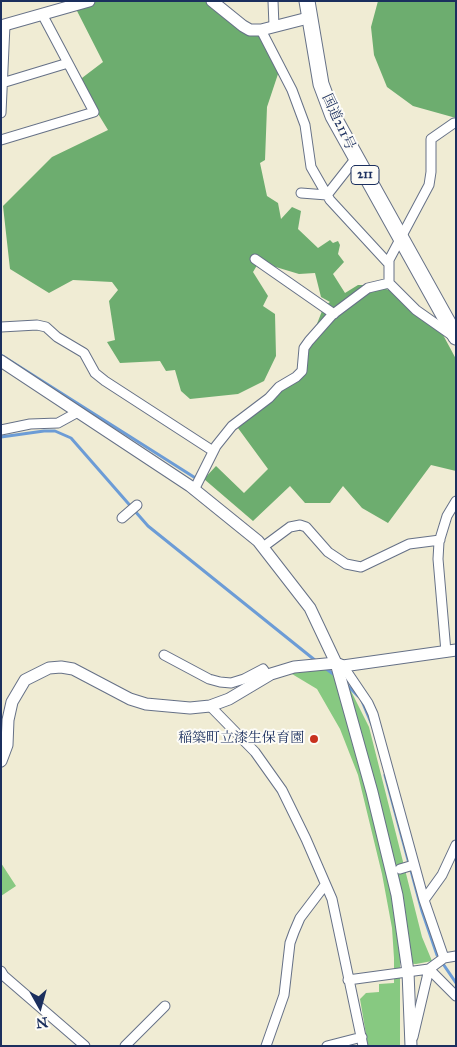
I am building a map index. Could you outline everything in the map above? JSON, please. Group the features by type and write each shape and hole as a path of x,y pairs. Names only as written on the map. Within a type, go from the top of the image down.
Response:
{"highway":[{"name":"国道211号","path":"307,1 308,18 321,84 333,116 400,238 452,321 456,337"}],"street":[{"path":"1,113 3,25 42,14 56,5 89,1"},
{"path":"212,1 250,30 261,30 308,18"},
{"path":"272,1 274,26"},
{"path":"1,140 94,112 42,14"},
{"path":"261,30 292,90 305,125 311,167 327,195 389,264"},
{"path":"2,83 68,63"},
{"path":"454,123 431,139 432,172 429,185 400,238 389,264 389,283 416,310 456,337"},
{"path":"327,195 356,158"},
{"path":"301,193 327,195"},
{"path":"255,259 334,314"},
{"path":"194,490 213,451 232,426 302,371 304,348 334,314 368,288 389,283"},
{"path":"1,327 37,325 46,328 57,338 84,353 95,373 213,451"},
{"path":"1,361 194,490 263,547 310,608 340,664 368,703 373,714 424,900 444,958"},
{"path":"1,430 30,424 58,423 78,412"},
{"path":"1,761 8,745 5,712 25,680 40,671 61,667 87,675 130,698 146,704 190,708 210,706 230,699 268,676 294,667 340,664 451,651 438,559 440,540 447,516 456,501"},
{"path":"122,518 137,505"},
{"path":"263,547 290,527 300,525 306,527 334,556 352,567 360,567 409,544 440,540"},
{"path":"164,655 209,679 220,682 231,683 244,679 263,669 268,676"},
{"path":"340,664 397,895 408,972 411,1044"},
{"path":"210,706 255,752 282,790 332,898 348,980 363,1041 327,1046"},
{"path":"424,900 442,875 456,845"},
{"path":"400,869 410,866"},
{"path":"266,1046 284,995 289,948 294,932 300,918 326,884"},
{"path":"348,980 429,969 444,958 456,956"},
{"path":"429,969 456,996"},
{"path":"411,1044 429,969"},
{"path":"1,971 4,976 85,1046"},
{"path":"125,1046 165,1006"}],"green space":[{"path":"89,1 212,1 243,26 261,30 280,68 267,107 265,160 260,163 267,196 278,203 281,219 292,207 301,211 298,229 318,248 330,240 333,243 338,241 340,245 338,254 344,262 333,274 345,293 358,285 375,285 397,293 442,333 456,359 456,471 431,465 388,523 362,508 343,486 330,503 305,503 290,486 253,521 204,479 216,466 244,493 268,469 235,424 296,377 324,306 330,302 321,297 315,273 299,274 259,262 253,272 268,296 263,306 275,314 276,356 264,381 238,394 190,399 181,391 175,370 166,371 160,361 120,363 107,342 115,340 109,301 118,290 112,282 73,280 49,293 10,269 3,206 52,157 108,130 78,81 103,62 74,5"},
{"path":"378,1 456,1 456,118 413,106 387,87 374,55 371,27"},
{"path":"323,666 348,685 369,727 422,937 432,961 416,964 400,963 400,1046 368,1046 360,999 366,993 379,992 379,984 394,983 394,958 392,928 382,874 358,775 340,729 317,689 287,671"},
{"path":"1,863 16,886 1,896"}],"waterway":[{"path":"1,355 197,479"},
{"path":"1,437 55,431 71,438 148,526 316,661"},
{"path":"325,668 336,676"},
{"path":"345,683 358,696"},
{"path":"362,701 372,725"},
{"path":"385,775 422,911 437,955 456,983"}],"place":[{"name":"稲築町立漆生保育園","path":"314,739"}]}
